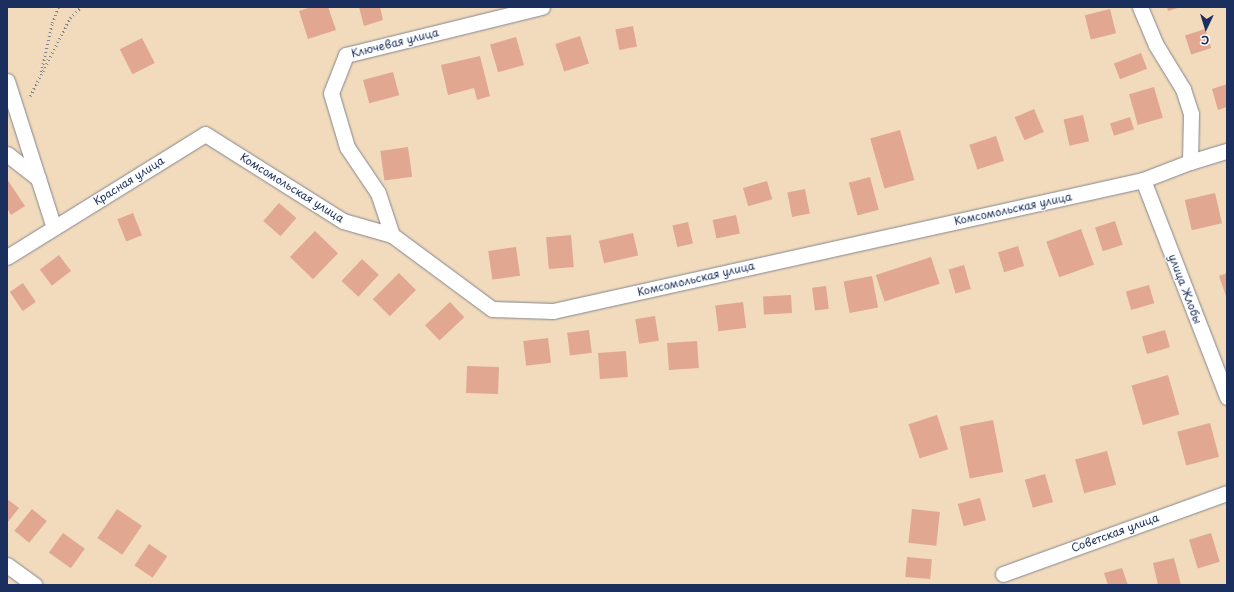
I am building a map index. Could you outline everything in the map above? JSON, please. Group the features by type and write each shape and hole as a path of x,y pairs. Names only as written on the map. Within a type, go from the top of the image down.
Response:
{"street":[{"name":"Ключевая улица","path":"392,236 378,193 348,147 331,93 346,55 542,7"},
{"path":"1140,7 1156,45 1183,90 1191,114 1190,162"},
{"path":"7,80 54,228"},
{"name":"Комсомольская улица","path":"205,134 343,221 392,236 492,309 553,311 1143,180 1190,162 1227,151"},
{"name":"Красная улица","path":"7,257 205,134"},
{"path":"7,154 38,178"},
{"name":"улица Жлобы","path":"1143,180 1227,397"},
{"name":"Советская улица","path":"1003,574 1227,492"},
{"path":"7,565 35,585"}],"path":[{"path":"40,76 52,23 58,7"},
{"path":"19,118 70,18 81,7"}],"building":[{"path":"311,7 328,7 336,30 308,39 299,11"},
{"path":"359,7 380,7 383,20 364,26"},
{"path":"1167,7 1181,7 1168,11"},
{"path":"1110,9 1116,33 1091,40 1085,15"},
{"path":"633,26 637,47 619,50 615,29"},
{"path":"1205,29 1211,48 1191,55 1185,35"},
{"path":"580,36 589,64 564,72 555,44"},
{"path":"516,37 524,65 498,72 490,44"},
{"path":"142,38 155,63 132,74 120,49"},
{"path":"1141,53 1147,69 1120,79 1114,63"},
{"path":"480,56 490,96 477,100 474,88 448,95 441,65"},
{"path":"393,72 399,95 369,103 363,80"},
{"path":"1227,84 1227,107 1218,110 1212,89"},
{"path":"1154,87 1163,118 1138,125 1129,94"},
{"path":"1034,109 1044,132 1024,140 1015,117"},
{"path":"1083,115 1089,141 1070,146 1064,119"},
{"path":"1130,117 1134,129 1114,136 1110,123"},
{"path":"900,130 914,180 885,189 870,139"},
{"path":"996,136 1004,161 977,169 969,145"},
{"path":"408,147 412,177 384,181 380,151"},
{"path":"870,177 879,210 858,216 849,183"},
{"path":"7,179 25,206 11,215 7,208"},
{"path":"767,181 772,199 748,206 743,188"},
{"path":"805,189 810,214 792,217 787,192"},
{"path":"1215,193 1222,223 1192,230 1185,200"},
{"path":"279,203 296,218 281,236 263,221"},
{"path":"133,213 142,235 126,242 117,219"},
{"path":"736,215 740,234 716,239 713,220"},
{"path":"1115,221 1123,245 1103,251 1095,227"},
{"path":"688,222 693,243 677,247 672,226"},
{"path":"1081,229 1094,265 1059,277 1046,242"},
{"path":"315,231 338,253 313,279 290,257"},
{"path":"633,233 638,255 604,263 599,241"},
{"path":"571,235 574,267 549,269 546,237"},
{"path":"1018,246 1024,266 1004,272 998,252"},
{"path":"516,247 520,276 492,280 488,251"},
{"path":"59,255 71,271 52,285 40,269"},
{"path":"931,257 940,284 884,302 876,275"},
{"path":"362,259 379,275 358,297 342,281"},
{"path":"964,265 971,289 956,293 949,269"},
{"path":"399,273 416,290 390,316 373,299"},
{"path":"1227,273 1227,299 1219,276"},
{"path":"872,276 878,307 850,313 844,282"},
{"path":"23,283 36,302 23,311 10,292"},
{"path":"1149,285 1154,303 1131,310 1126,292"},
{"path":"826,286 829,309 815,311 812,288"},
{"path":"791,295 792,313 764,314 763,296"},
{"path":"450,302 464,317 439,341 425,325"},
{"path":"743,302 746,328 718,331 715,305"},
{"path":"655,316 659,341 639,344 635,319"},
{"path":"589,330 592,353 570,356 567,333"},
{"path":"1165,330 1170,347 1147,354 1142,337"},
{"path":"548,338 551,363 526,366 523,341"},
{"path":"697,341 699,368 669,370 667,343"},
{"path":"626,351 628,377 600,379 598,353"},
{"path":"467,366 499,367 498,394 466,393"},
{"path":"1168,375 1179,414 1143,425 1131,385"},
{"path":"937,415 948,449 920,459 908,424"},
{"path":"993,420 1003,472 970,479 960,426"},
{"path":"1210,423 1219,457 1186,466 1177,432"},
{"path":"1107,451 1116,485 1084,493 1075,460"},
{"path":"1045,474 1053,502 1033,508 1025,480"},
{"path":"980,498 986,520 964,526 958,504"},
{"path":"7,499 19,508 7,523"},
{"path":"32,509 47,521 29,543 14,531"},
{"path":"117,509 142,526 122,555 97,538"},
{"path":"912,509 940,512 936,546 908,543"},
{"path":"63,533 85,549 71,568 49,552"},
{"path":"1211,533 1220,562 1198,568 1189,540"},
{"path":"149,544 167,556 153,578 134,566"},
{"path":"907,557 932,559 930,579 905,577"},
{"path":"1174,558 1181,585 1158,585 1153,563"},
{"path":"1122,568 1128,585 1108,585 1104,573"}]}
